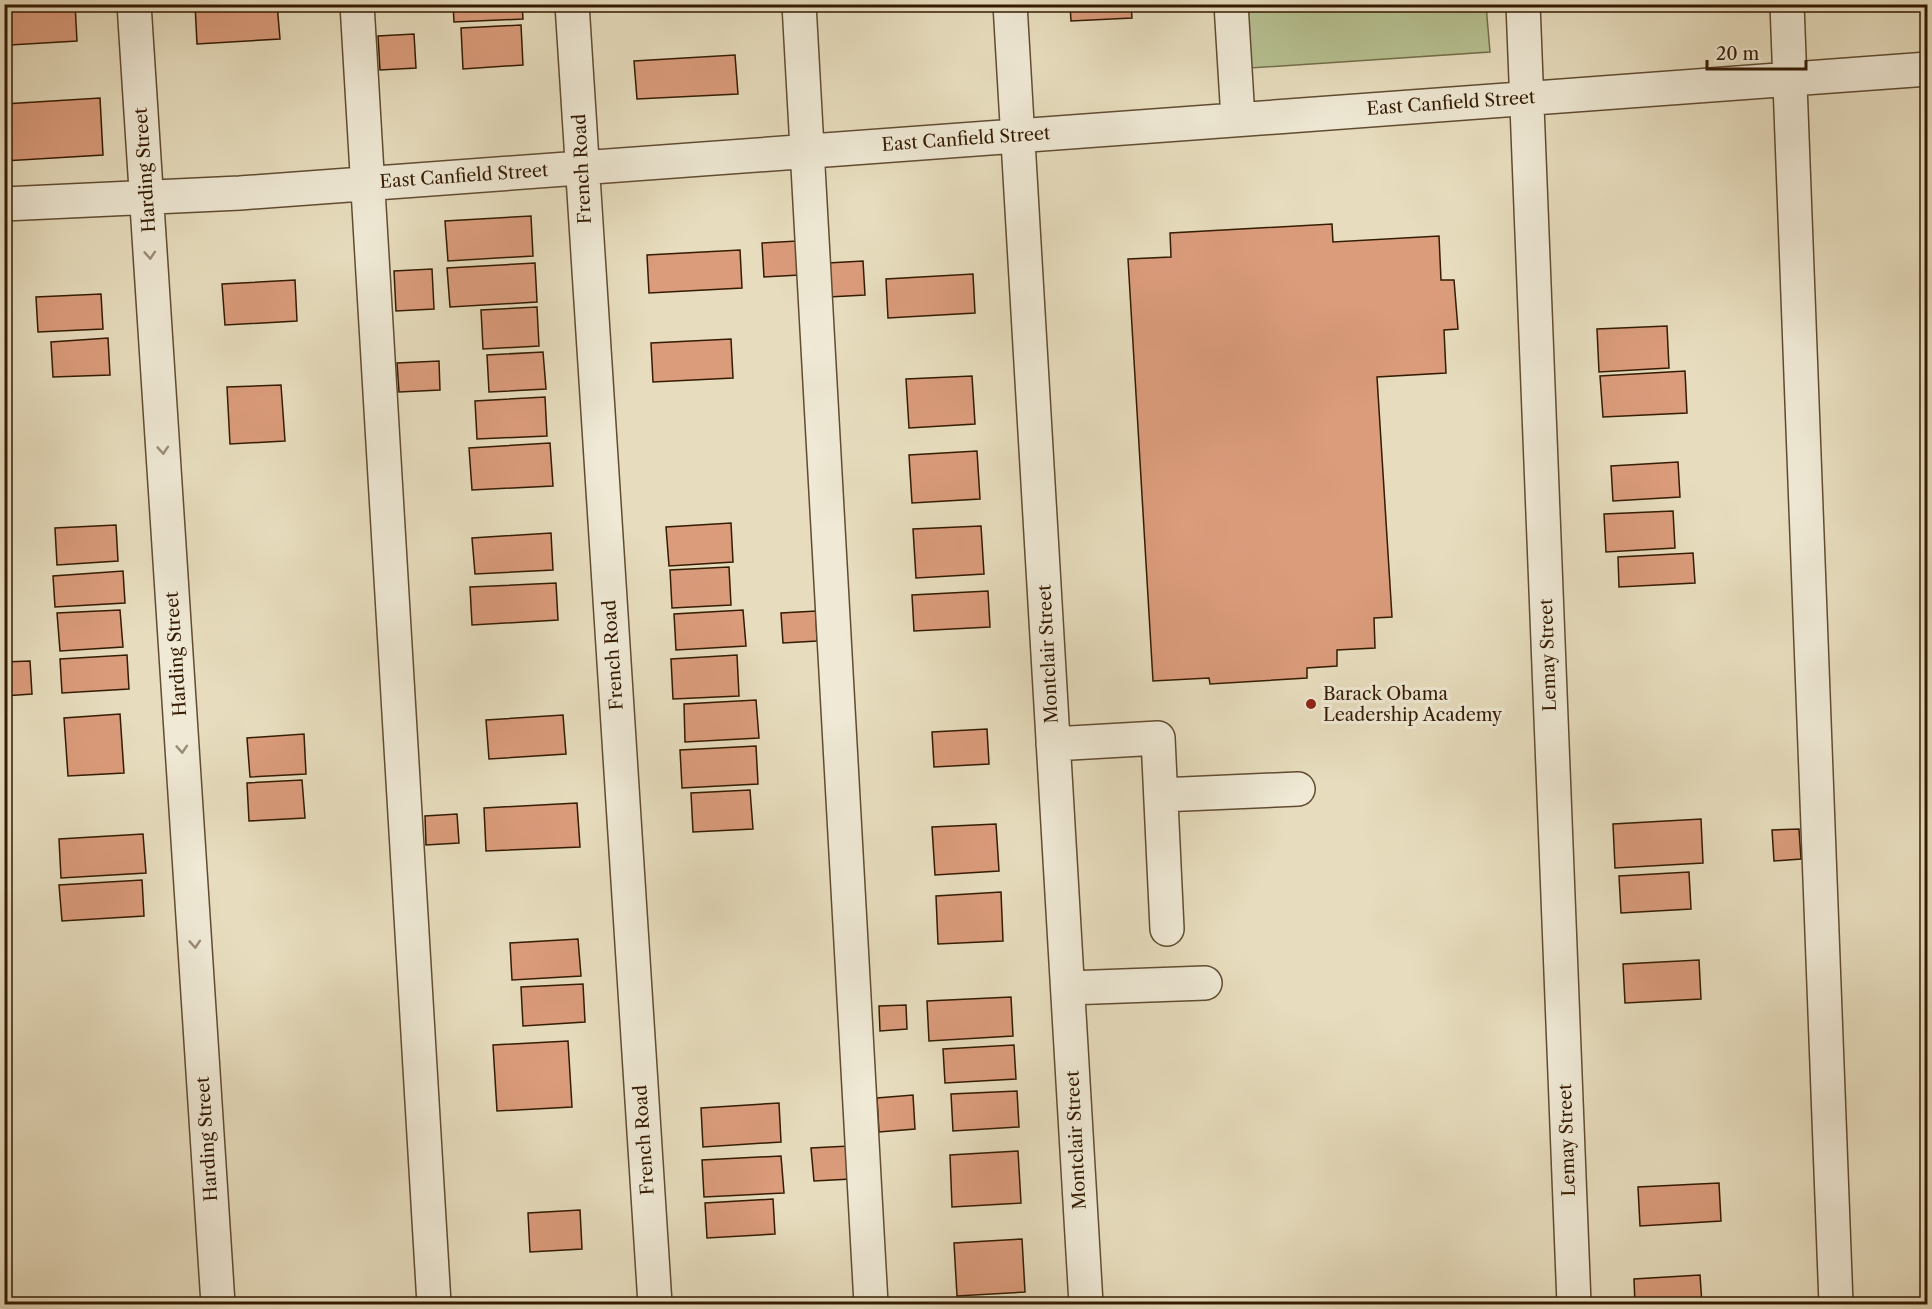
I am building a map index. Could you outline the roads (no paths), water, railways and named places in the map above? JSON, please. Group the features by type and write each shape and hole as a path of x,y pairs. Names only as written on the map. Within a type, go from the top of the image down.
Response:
{"street":[{"name":"Harding Street","path":"134,4 218,1305"},
{"path":"357,4 434,1305"},
{"name":"French Road","path":"572,4 655,1305"},
{"path":"799,4 871,1305"},
{"name":"Montclair Street","path":"1010,4 1086,1305"},
{"path":"1231,4 1238,118"},
{"name":"Lemay Street","path":"1523,4 1574,1305"},
{"path":"1787,4 1836,1305"},
{"name":"East Canfield Street","path":"4,204 240,193 1928,69"},
{"path":"1053,744 1158,738 1167,929"},
{"path":"1161,795 1298,789"},
{"path":"1068,988 1205,983"}],"place":[{"name":"Barack Obama Leadership Academy","path":"1311,704"}]}
